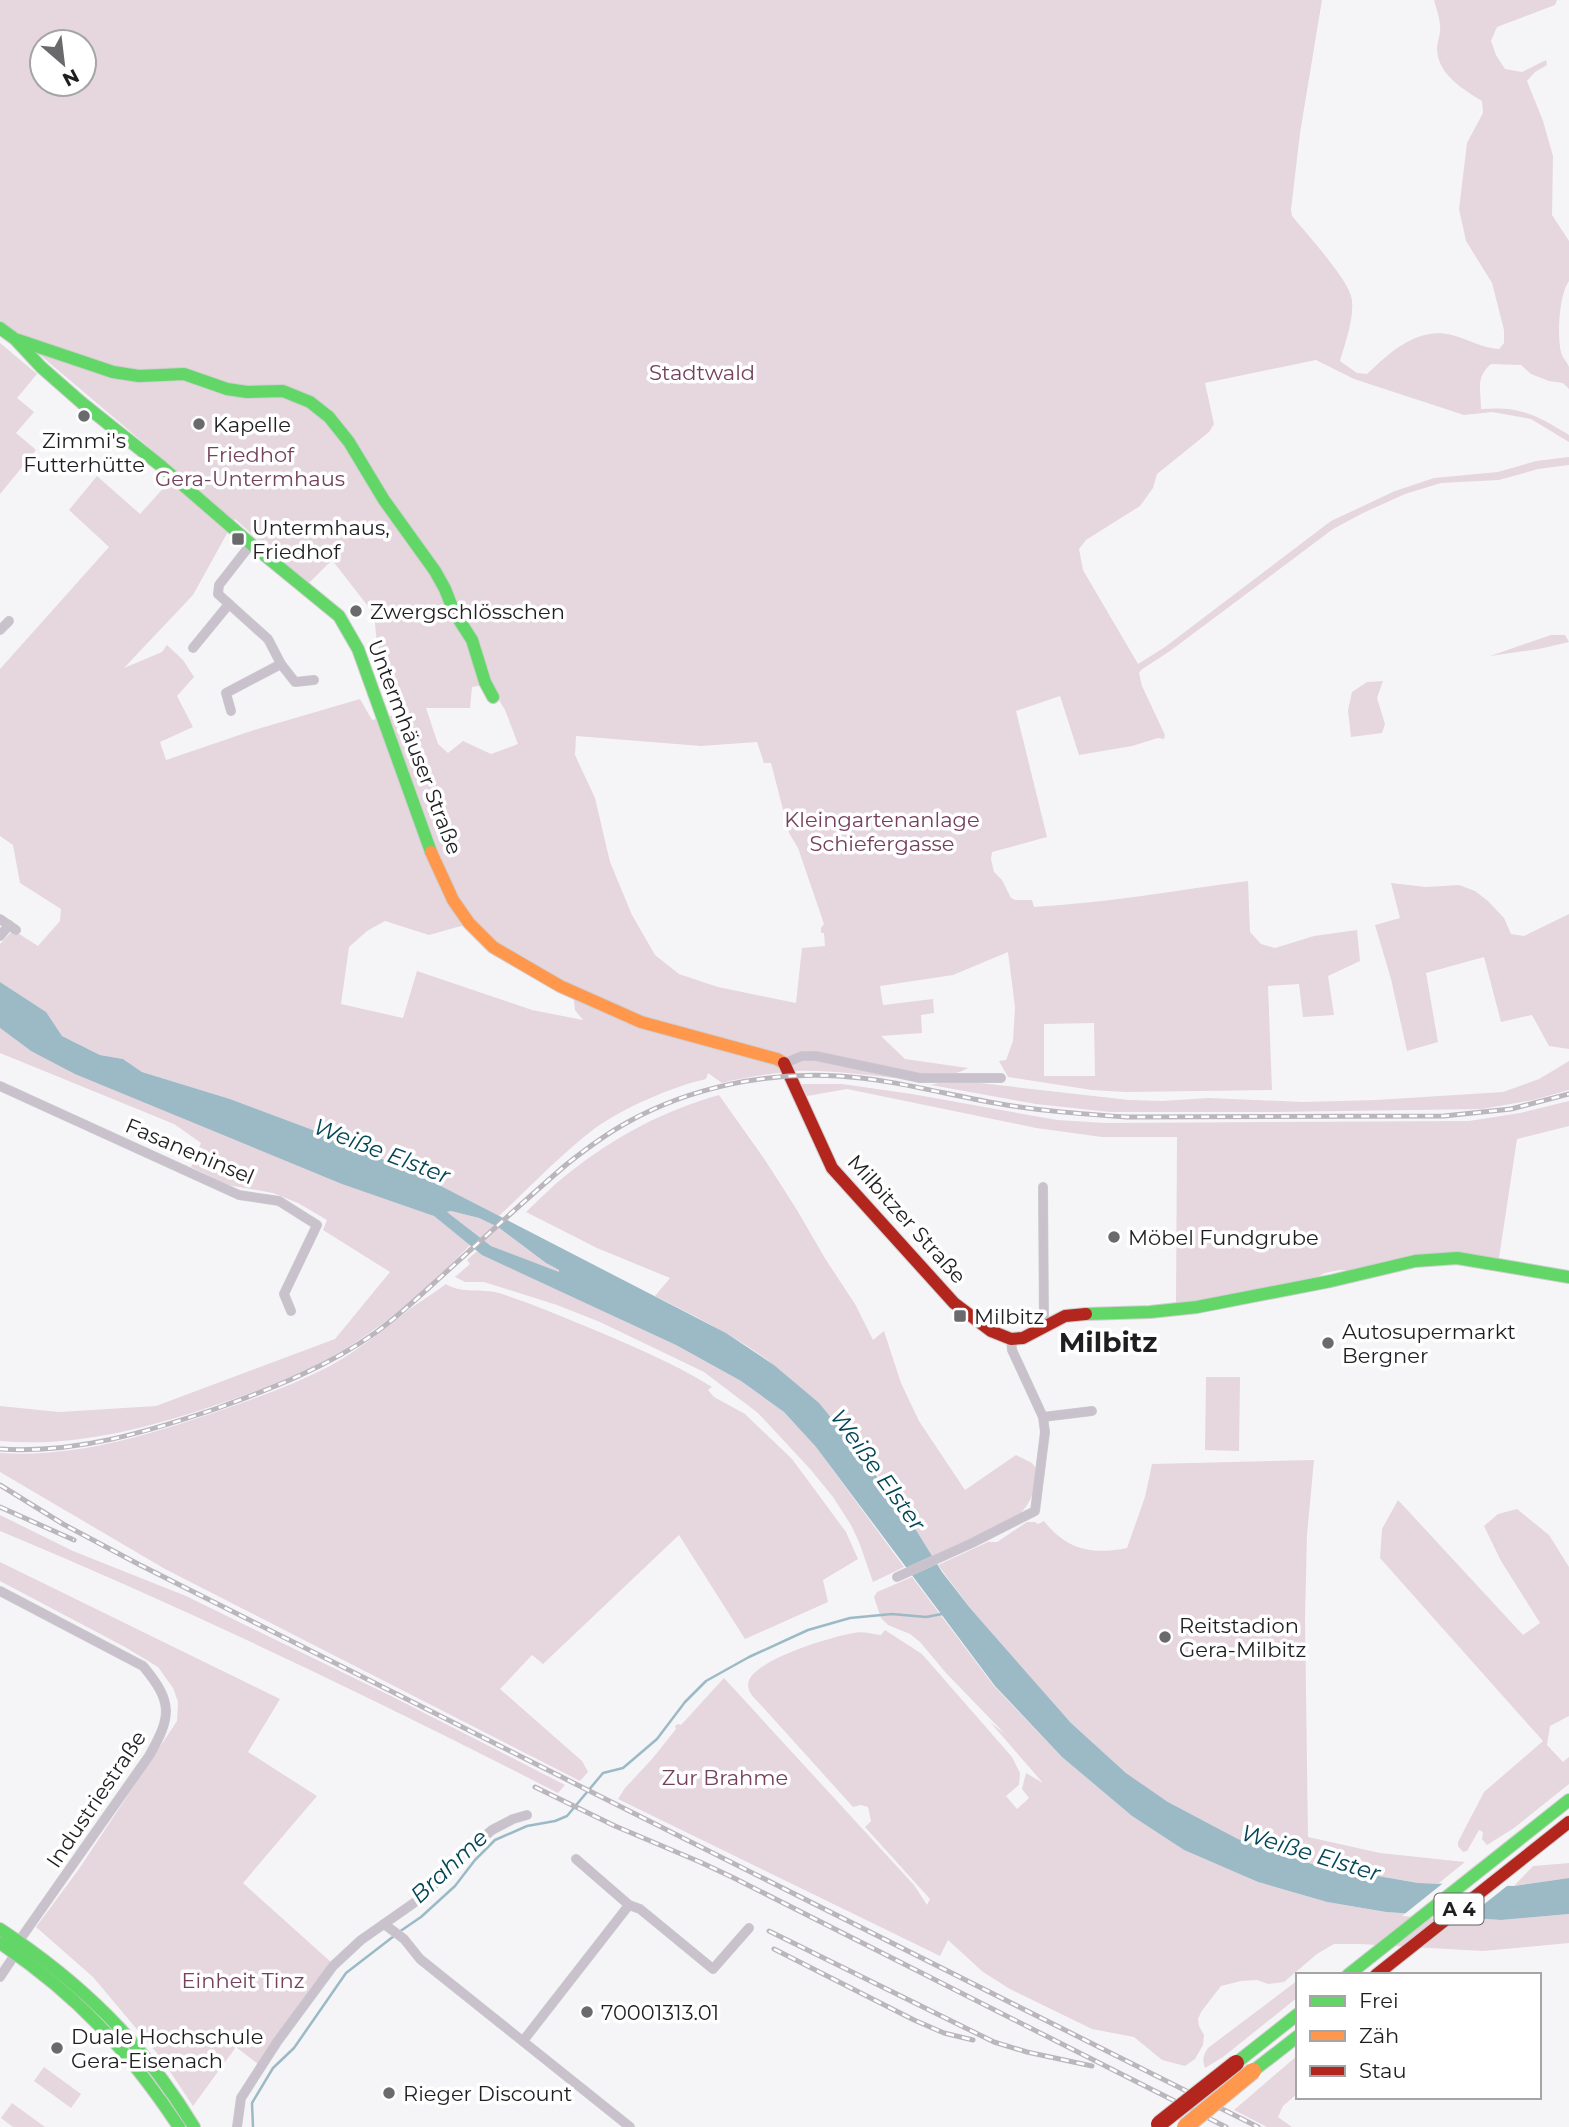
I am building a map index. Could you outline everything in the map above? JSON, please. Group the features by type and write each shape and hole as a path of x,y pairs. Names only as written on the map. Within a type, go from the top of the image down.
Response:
{"main road":[{"name":"Untermhäuser Straße","path":"0,328 15,339 41,367 339,615 358,649 432,854 453,900 486,941 560,986 641,1022 785,1063"},
{"name":"Untermhäuser Straße","path":"15,339 113,372 139,376 184,374 227,389 282,391 310,402 330,417 349,442 384,500 435,571 454,612 472,640 493,697"},
{"name":"Milbitzer Straße","path":"785,1063 832,1168 964,1313 991,1331 1011,1339"},
{"path":"1011,1339 1023,1338 1065,1316 1150,1312 1245,1298 1413,1262 1457,1258 1569,1278"},
{"name":"A 4","path":"1350,1973 1569,1800"},
{"name":"A 4","path":"1381,1971 1569,1822"},
{"path":"0,1929 104,2028 143,2075 179,2127"},
{"path":"0,1943 18,1947 56,1968 106,2013 141,2051 194,2127"},
{"path":"1156,2125 1296,2016"},
{"path":"1185,2127 1296,2038"}],"street":[{"path":"251,544 219,585 218,594 268,639 281,664 295,682 314,680"},
{"path":"192,648 229,604"},
{"path":"0,630 9,621"},
{"path":"231,711 223,693 281,664"},
{"path":"0,919 13,927 0,936"},
{"path":"785,1063 802,1056 816,1056 920,1078 1001,1078"},
{"name":"Fasaneninsel","path":"0,1086 239,1195 279,1201 317,1225 284,1294 291,1311"},
{"path":"1043,1186 1044,1326"},
{"path":"897,1577 1035,1511 1045,1432 1043,1417 1012,1350 1011,1339"},
{"path":"1043,1417 1092,1411"},
{"name":"Industriestraße","path":"0,1591 143,1666 159,1685 166,1707 164,1730 149,1756 0,1977"},
{"path":"237,2127 241,2098 313,1992 337,1963 361,1940 387,1926 421,1898 492,1830 527,1815"},
{"path":"576,1859 629,1905 640,1909 713,1969 749,1927"},
{"path":"523,2041 629,1905"},
{"path":"387,1926 404,1939 420,1959 630,2127"}],"green space":[{"name":"Stadtwald","path":"0,0 1322,0 1300,133 1291,210 1292,216 1342,278 1351,296 1351,320 1340,361 1357,373 1367,374 1405,343 1428,334 1452,335 1499,349 1504,343 1504,330 1492,283 1466,241 1459,209 1467,143 1483,113 1482,101 1453,80 1438,58 1440,24 1434,0 1557,0 1555,5 1497,27 1491,41 1505,69 1522,72 1546,60 1547,65 1527,81 1553,156 1552,215 1569,241 1569,281 1561,305 1559,326 1561,352 1569,367 1569,389 1563,383 1531,374 1521,365 1491,364 1483,374 1480,390 1481,409 1507,409 1528,413 1569,435 1569,442 1531,419 1492,412 1464,415 1354,379 1316,360 1205,383 1214,424 1209,432 1157,474 1153,488 1140,506 1086,540 1079,549 1083,570 1138,664 1165,647 1331,521 1395,491 1434,478 1498,472 1536,461 1569,457 1569,465 1538,469 1499,480 1441,483 1405,494 1333,529 1141,670 1139,673 1142,686 1165,735 1164,739 1079,755 1060,696 1016,711 1047,837 992,852 994,872 1002,880 1011,898 1032,900 1034,907 1248,881 1250,932 1261,944 1275,948 1314,936 1357,930 1360,961 1328,976 1334,1015 1303,1017 1299,984 1268,986 1272,1090 1125,1092 1092,1090 1008,1077 999,1061 1006,1060 1013,1041 1015,1007 1008,952 953,975 880,986 883,1005 933,999 934,1013 921,1015 922,1033 881,1036 905,1059 968,1068 944,1075 902,1071 895,1078 797,1071 722,1083 708,1073 706,1079 648,1099 594,1129 557,1160 499,1216 345,1142 230,1099 142,1072 123,1059 100,1055 62,1036 45,1012 0,982 0,944 13,930 38,946 60,921 61,909 20,883 13,845 0,836 0,669 109,547 69,510 97,476 140,514 178,472 0,321","holes":["235,519 308,584 332,560 374,614 377,644 405,707 400,714 372,720 360,699 254,730 166,760 160,742 193,727 177,696 194,677 183,660 167,645 162,652 124,668 193,595","489,684 505,710 518,744 491,754 463,741 448,753 438,744 426,708 470,708 472,687","576,736 701,746 757,742 764,763 771,763 789,833 798,848 824,924 821,933 824,933 825,946 802,948 796,1003 718,987 679,974 655,955 632,915 610,862 595,798 575,755","385,921 429,935 461,926 480,928 498,945 573,989 575,1010 583,1020 532,1010 417,971 403,1018 341,1004 349,947 367,931","1094,1023 1095,1076 1044,1076 1044,1024"]},
{"path":"0,343 37,374 17,398 34,412 16,433 36,450 0,494"},
{"path":"1551,635 1565,635 1569,642 1490,656"},
{"path":"1383,681 1377,698 1385,724 1382,733 1351,737 1348,710 1352,692 1367,682"},
{"path":"1391,883 1426,887 1459,885 1475,891 1504,918 1511,934 1524,936 1569,914 1569,1049 1549,1046 1532,1015 1501,1022 1484,957 1426,973 1438,1042 1407,1051 1391,979 1375,925 1400,918"},
{"path":"0,1028 31,1051 434,1216 470,1245 416,1297 371,1332 325,1361 276,1383 197,1411 114,1434 58,1441 0,1441 0,1406 59,1412 156,1406 335,1339 390,1272 323,1230 327,1220 298,1203 273,1193 228,1185 191,1167 201,1143 174,1124 0,1053"},
{"path":"1569,1061 1569,1090 1482,1109 1110,1112 1036,1104 931,1085 942,1082 971,1082 1129,1100 1376,1100 1503,1092 1539,1079"},
{"path":"801,1084 842,1084 1057,1120 1106,1123 1469,1121 1520,1113 1569,1101 1569,1126 1517,1139 1499,1258 1439,1254 1359,1270 1340,1270 1314,1279 1211,1300 1176,1304 1177,1137 1102,1137 1036,1128 847,1089 807,1096"},
{"path":"719,1095 797,1210 855,1304 873,1340 884,1331 901,1383 919,1421 965,1490 1016,1455 1032,1463 1037,1470 1031,1498 1014,1519 932,1556 899,1505 842,1430 775,1366 732,1337 655,1296 670,1278 597,1248 526,1212 564,1177 623,1136 659,1117"},
{"path":"447,1212 479,1218 498,1227 559,1270 559,1273 491,1246"},
{"path":"477,1251 676,1345 741,1381 784,1412 816,1447 904,1567 873,1582 851,1525 833,1497 758,1413 704,1372 600,1322 557,1305 484,1282 465,1282 455,1277 470,1264 467,1260"},
{"path":"446,1284 458,1289 499,1293 540,1308 647,1353 712,1387 708,1390 714,1397 745,1414 792,1459 846,1532 858,1559 823,1580 828,1602 745,1639 679,1535 543,1664 532,1655 500,1689 582,1761 588,1772 580,1781 165,1569 0,1472 0,1453 56,1452 111,1443 193,1420 288,1385 350,1354"},
{"path":"1206,1377 1240,1377 1239,1451 1205,1450"},
{"name":"Reitstadion Gera-Milbitz","path":"1314,1460 1307,1535 1305,1618 1308,1837 1380,1853 1465,1862 1439,1883 1418,1883 1315,1865 1238,1839 1168,1802 1126,1773 1071,1723 970,1608 938,1565 988,1542 997,1542 1027,1522 1038,1524 1044,1521 1062,1538 1081,1548 1102,1551 1127,1548 1145,1497 1152,1464"},
{"path":"1398,1500 1523,1635 1540,1623 1501,1561 1484,1526 1498,1514 1517,1509 1549,1535 1569,1567 1569,1716 1550,1726 1547,1745 1563,1762 1569,1757 1569,1784 1514,1828 1487,1845 1482,1839 1483,1832 1479,1830 1467,1851 1463,1852 1458,1842 1484,1792 1543,1741 1380,1558 1382,1529"},
{"path":"0,1515 73,1551 186,1596 565,1785 558,1793 282,1656 0,1531"},
{"name":"Einheit Tinz","path":"0,1562 280,1699 248,1752 317,1796 243,1883 332,1963 311,1987 258,2064 236,2047 193,2106 161,2058 93,1977 36,1927 79,1869 177,1721 178,1702 173,1688 158,1667 0,1581"},
{"name":"Zur Brahme","path":"912,1577 994,1686 1062,1757 1132,1816 1184,1850 1258,1882 1327,1902 1386,1912 1501,1920 1569,1914 1569,1943 1483,1951 1334,1944 1317,1954 1284,1982 1268,1984 1257,1980 1241,1981 1221,1986 1198,2019 1204,2035 1203,2045 1195,2059 1185,2066 1162,2060 1134,2037 1092,2029 1010,1989 983,1972 948,1940 940,1956 618,1799 676,1729 675,1726 681,1725 724,1678 914,1885 927,1905 930,1899 865,1827 871,1821 868,1807 853,1807 753,1697 748,1685 752,1676 762,1667 793,1651 843,1635 860,1632 881,1635 885,1630 922,1654 1012,1757 1020,1773 1019,1785 1006,1796 1017,1809 1029,1798 1022,1789 1026,1773 1043,1783 990,1722 1005,1734 920,1642 910,1634 888,1625 881,1618 874,1597 877,1592"},
{"path":"1569,1863 1569,1878 1514,1886 1533,1866"},
{"path":"1296,1982 1296,1999 1223,2057 1205,2068 1204,2058 1208,2048"},
{"path":"1296,2057 1296,2095 1283,2106 1278,2117 1292,2127 1267,2127 1234,2110"},
{"path":"44,2067 81,2094 71,2108 34,2081"},
{"path":"12,2103 45,2127 13,2127 1,2118"}],"water":[{"path":"0,982 46,1012 62,1036 100,1055 123,1059 142,1072 230,1099 345,1142 441,1186 726,1333 774,1365 819,1403 859,1452 970,1608 1071,1723 1126,1773 1168,1802 1238,1839 1315,1865 1418,1883 1514,1886 1569,1878 1569,1914 1501,1920 1386,1912 1327,1902 1258,1882 1184,1850 1132,1816 1062,1757 995,1686 816,1447 784,1412 741,1381 676,1345 482,1255 434,1216 342,1184 75,1074 31,1051 0,1028","holes":["447,1212 479,1218 498,1227 559,1272 491,1246"]}],"pier":[{"path":"1447,1880 1512,1882 1463,1921 1402,1916"}],"waterway":[{"name":"Brahme","path":"399,1932 421,1917 455,1886 495,1840 527,1826 567,1816 603,1773 623,1768 657,1739 685,1702 706,1681 749,1657 808,1630 850,1618 892,1614 926,1617 942,1614"},
{"name":"Brahme","path":"253,2127 252,2103 273,2068 294,2048 346,1973 394,1936"}],"railway":[{"path":"0,1449 28,1450 83,1445 138,1433 218,1408 319,1366 357,1345 393,1319 574,1158 604,1137 628,1122 677,1099 730,1084 784,1077 838,1076 897,1083 1028,1108 1127,1117 1444,1116 1511,1109 1569,1094"},
{"path":"0,1485 63,1524 140,1565 1258,2127"},
{"path":"0,1507 74,1540"},
{"path":"535,1787 615,1826 734,1878 1226,2127"},
{"path":"769,1931 994,2042 1092,2066"},
{"path":"774,1949 914,2020 944,2033 973,2040"}],"traffic: fast":[{"path":"0,328 82,403 339,616 358,649 431,852"},
{"path":"18,340 113,372 139,376 184,374 227,389 247,392 283,391 310,402 329,417 349,442 384,500 435,571 454,612 472,640 485,682 493,697"},
{"path":"1086,1314 1197,1307 1331,1281 1415,1261 1457,1258 1569,1277"},
{"path":"1351,1973 1569,1800"},
{"path":"0,1929 58,1971 109,2017 154,2068 194,2127"},
{"path":"0,1943 53,1983 99,2026 140,2073 179,2127"},
{"path":"1236,2063 1296,2016"},
{"path":"1253,2071 1296,2038"}],"traffic: slow":[{"path":"431,852 453,900 469,923 493,947 560,986 641,1022 784,1063"},
{"path":"1185,2127 1253,2071"}],"traffic: jam":[{"path":"784,1063 832,1168 954,1303 991,1331 1011,1339 1023,1338 1065,1316 1086,1314"},
{"path":"1379,1973 1569,1822"},
{"path":"1159,2124 1236,2063"}],"place":[{"name":"Zimmi's Futterhütte","path":"84,416"},
{"name":"Kapelle","path":"199,424"},
{"name":"Untermhaus, Friedhof","path":"238,539"},
{"name":"Zwergschlösschen","path":"356,611"},
{"name":"Möbel Fundgrube","path":"1114,1237"},
{"name":"Milbitz","path":"960,1316"},
{"name":"Autosupermarkt Bergner","path":"1328,1343"},
{"name":"Reitstadion Gera-Milbitz","path":"1165,1637"},
{"name":"70001313.01","path":"587,2012"},
{"name":"Duale Hochschule Gera-Eisenach","path":"57,2048"},
{"name":"Rieger Discount","path":"389,2093"}],"district":[{"name":"Milbitz","path":"1108,1342"}],"park label":[{"name":"Friedhof Gera-Untermhaus","path":"250,466"},
{"name":"Kleingartenanlage Schiefergasse","path":"882,831"}],"water label":[{"name":"Weiße Elster","path":"382,1151"},
{"name":"Weiße Elster","path":"878,1470"},
{"name":"Weiße Elster","path":"1311,1853"}]}
